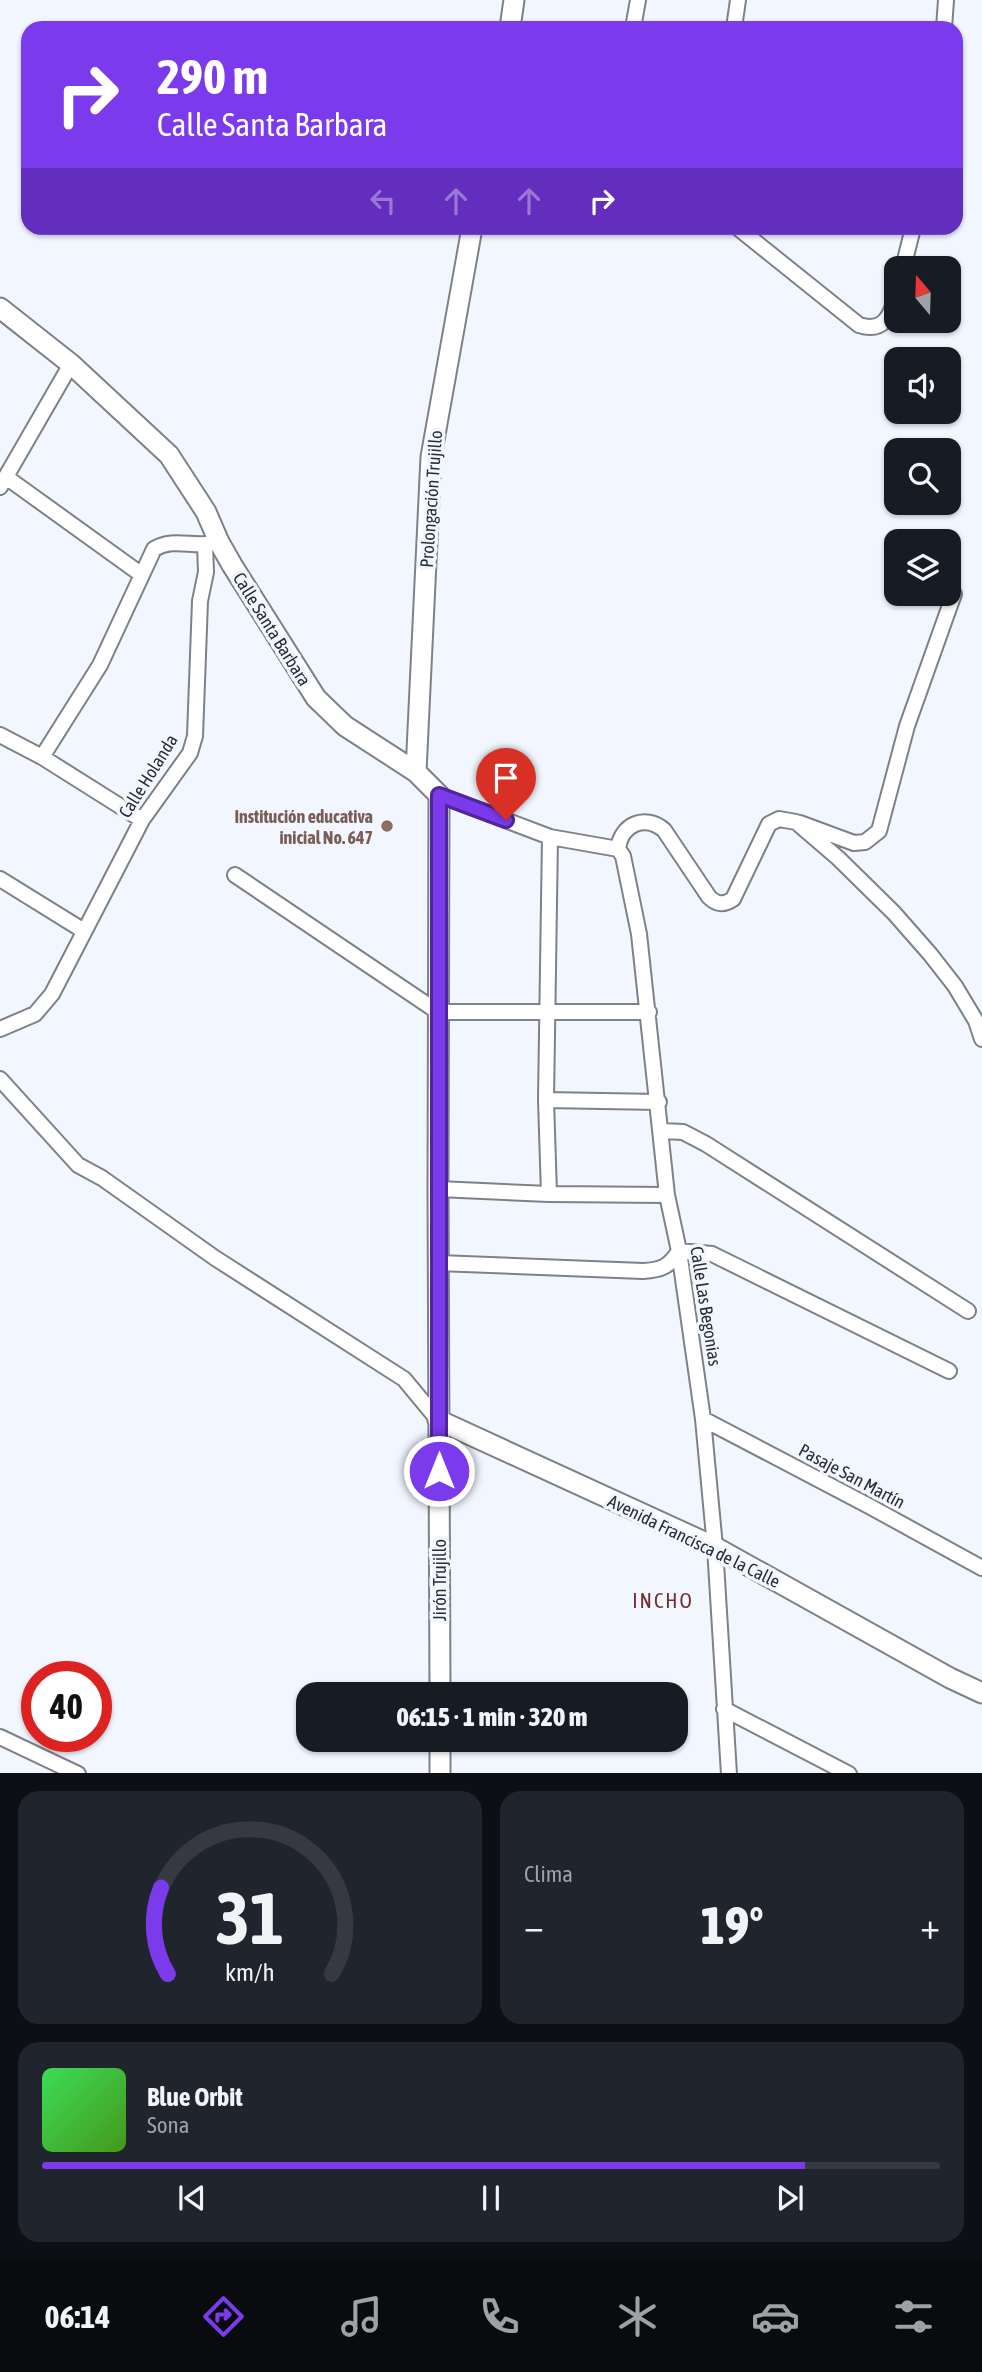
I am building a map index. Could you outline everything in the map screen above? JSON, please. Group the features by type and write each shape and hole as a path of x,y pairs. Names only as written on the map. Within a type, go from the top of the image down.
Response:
{"street":[{"path":"511,21 514,0"},
{"path":"634,21 638,0"},
{"path":"735,21 738,0"},
{"path":"946,21 951,1"},
{"name":"Prolongación Trujillo","path":"416,772 431,457 471,235"},
{"path":"750,235 859,325 876,327 884,322"},
{"path":"906,256 911,235"},
{"name":"Calle Santa Barbara","path":"0,308 71,364 169,455 206,512 212,543 232,565 316,698 345,726 416,772 439,795 550,836 618,849"},
{"path":"71,364 3,482 142,575"},
{"path":"42,757 100,665 154,549 172,542 212,543"},
{"name":"Calle Holanda","path":"0,1029 35,1014 52,994 142,820 190,753 195,736 200,601 212,543"},
{"path":"206,572 219,565 232,565"},
{"path":"618,849 623,833 631,826 642,821 654,823 664,830 709,897 724,904 733,899 769,824 779,820 796,822 826,831 844,841 865,842 879,831 907,726 949,606"},
{"path":"0,735 42,757 142,820"},
{"name":"Jirón Trujillo","path":"439,795 440,1682"},
{"path":"796,822 838,858 930,954 966,1003 982,1039"},
{"path":"549,1194 546,1100 550,836"},
{"name":"Calle Las Begonias","path":"618,849 623,856 639,934 667,1195 679,1251 703,1419 715,1547 729,1773"},
{"path":"235,875 438,1012 649,1012"},
{"path":"0,878 84,931"},
{"path":"0,1079 78,1165 102,1178 215,1258 404,1379 438,1420"},
{"path":"546,1100 659,1102"},
{"path":"662,1131 683,1132 706,1144 968,1311"},
{"path":"438,1189 667,1195"},
{"path":"438,1263 643,1271 660,1270 670,1265 679,1251 712,1254 949,1371"},
{"name":"Pasaje San Martín","path":"703,1419 858,1499 982,1568"},
{"name":"Avenida Francisca de la Calle","path":"438,1420 715,1547 950,1678 982,1693"},
{"path":"724,1709 849,1773"},
{"path":"0,1737 78,1773"},
{"path":"440,1752 440,1773"}],"place":[{"name":"Institución educativa inicial No. 647","path":"387,826"}],"district":[{"name":"INCHO","path":"663,1600"}],"route":[{"path":"439,1471 439,795 506,820"}]}
